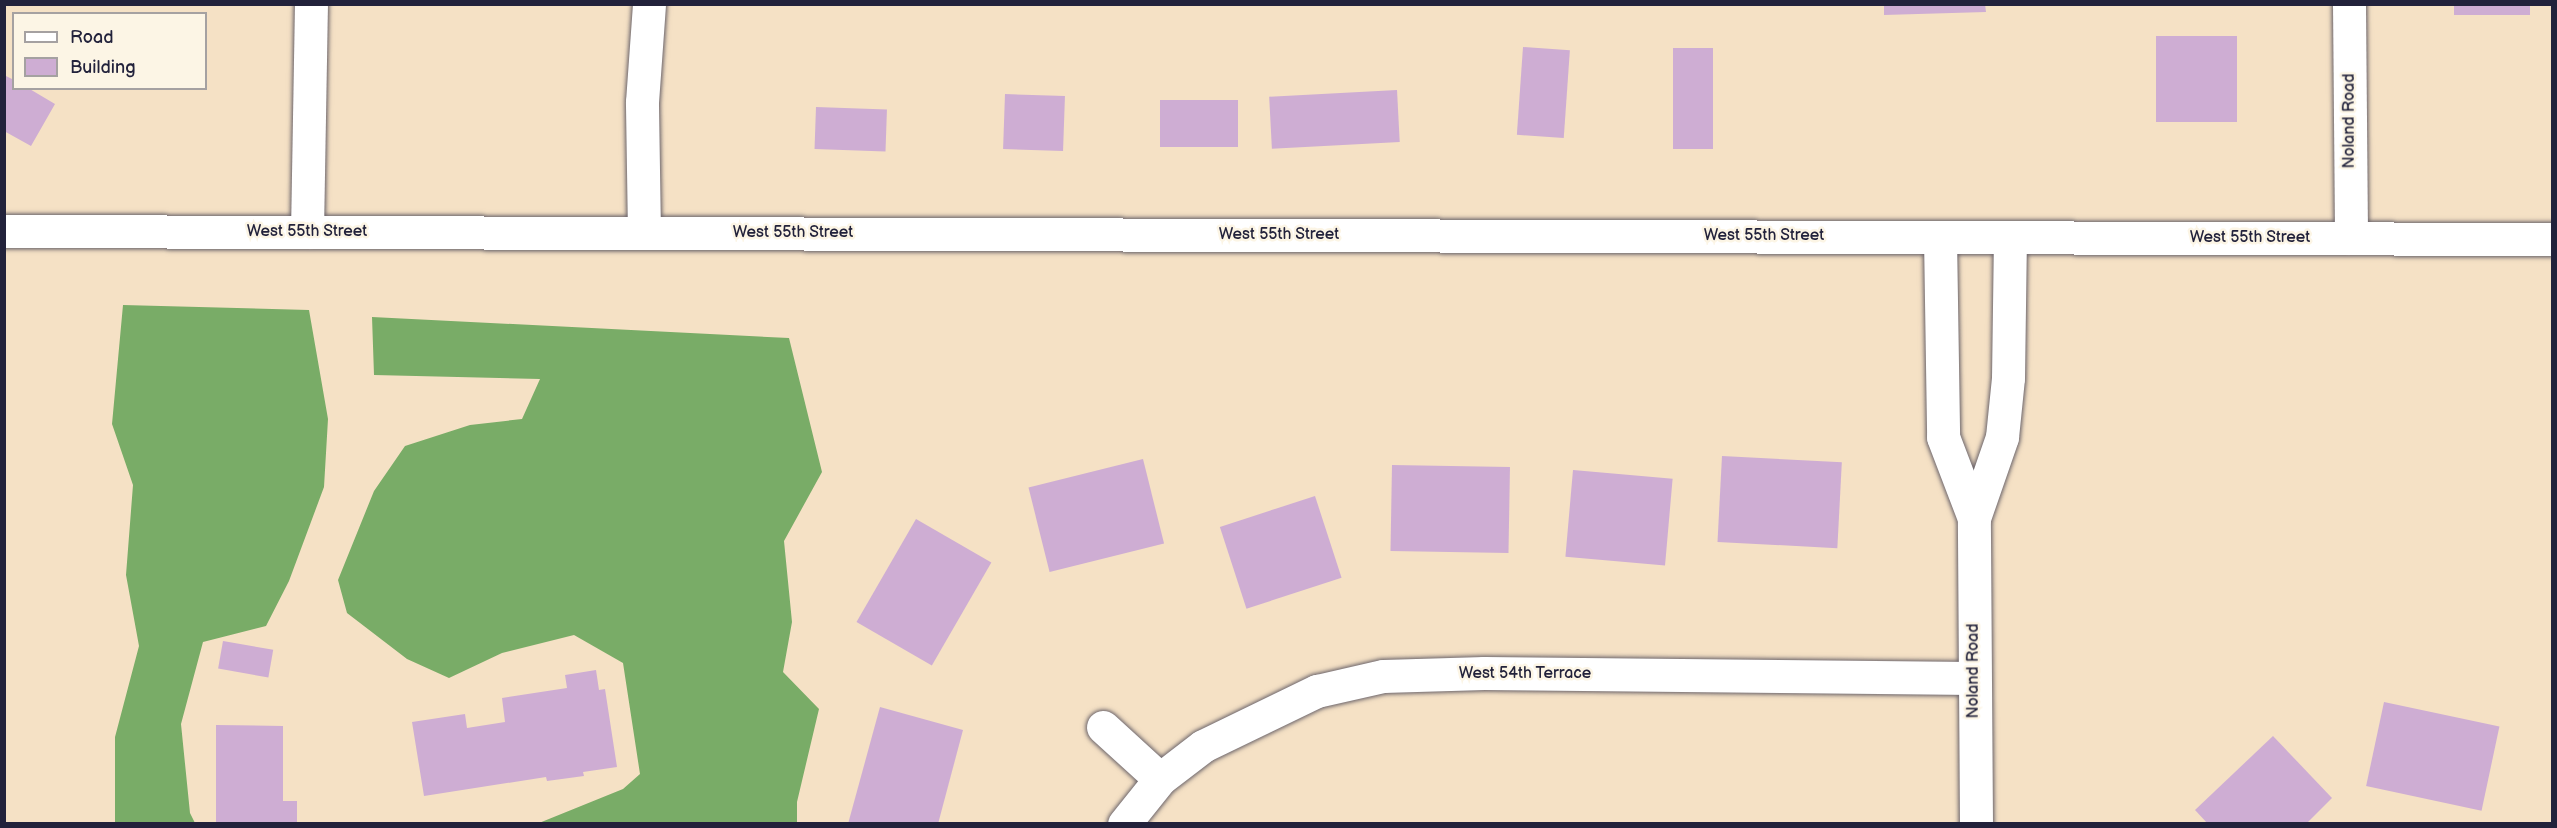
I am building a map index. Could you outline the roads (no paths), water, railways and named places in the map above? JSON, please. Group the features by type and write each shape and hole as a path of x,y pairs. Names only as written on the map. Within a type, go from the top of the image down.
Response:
{"street":[{"path":"307,232 311,4"},
{"path":"644,232 642,102 649,4"},
{"name":"Noland Road","path":"2349,4 2351,238"},
{"name":"West 55th Street","path":"4,231 2553,239"},
{"name":"Noland Road","path":"1940,237 1943,437 1974,518"},
{"name":"Noland Road","path":"1976,824 1973,678 1974,518 2002,437 2008,378 2010,237"},
{"name":"West 54th Terrace","path":"1124,824 1160,778 1203,746 1317,691 1383,676 1484,673 1973,678"},
{"path":"1103,727 1160,778"}]}
